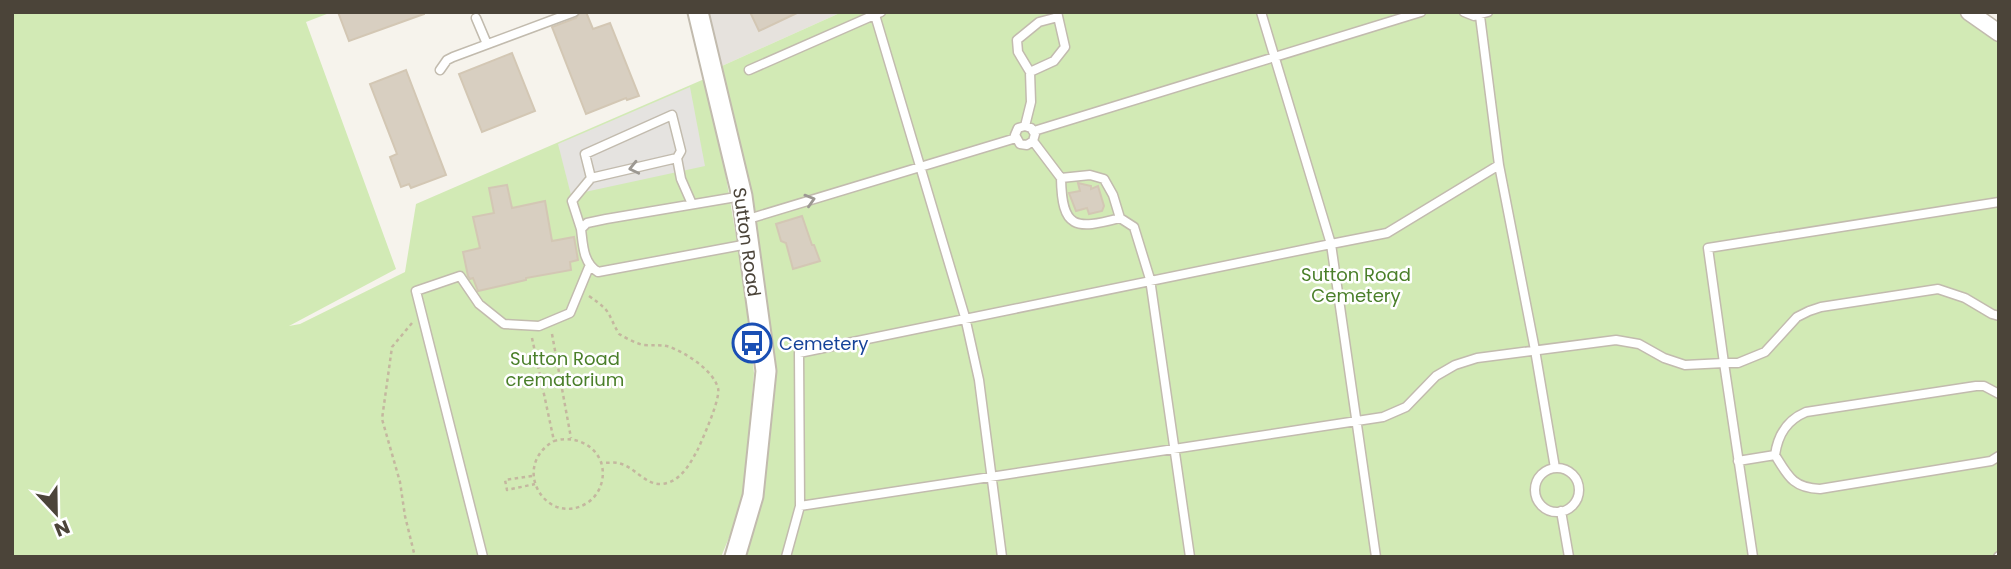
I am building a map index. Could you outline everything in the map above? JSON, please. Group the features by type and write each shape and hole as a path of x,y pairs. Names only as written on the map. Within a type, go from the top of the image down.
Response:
{"street":[{"name":"Sutton Road","path":"698,12 742,196 766,371 753,496 735,557"},
{"path":"1969,12 1999,33"}],"lane":[{"path":"440,70 447,61 574,12"},
{"path":"1261,12 1331,244 1376,557"},
{"path":"1025,126 1034,131 1421,12"},
{"path":"1464,12 1468,15 1484,14 1499,164 1555,468"},
{"path":"749,70 878,14 919,167 965,317 979,380 1002,557"},
{"path":"1030,72 1054,61 1065,47 1057,14 1039,22 1017,40 1018,52 1030,72 1031,102 1025,126 1016,131 1016,138 1023,145 1033,141"},
{"path":"476,19 487,44"},
{"path":"591,178 585,154 672,115 681,151 677,158 681,178 692,204"},
{"path":"1034,131 1033,141 1061,178 1062,199 1071,219 1077,224 1087,226 1120,218"},
{"path":"745,220 1016,138"},
{"path":"483,557 416,290 460,276 479,303 504,324 539,326 570,313 589,267 572,201 591,178 677,158"},
{"path":"786,557 800,506 799,353 1150,279 1387,233 1499,164"},
{"path":"1061,178 1090,175 1104,179 1113,195 1120,218 1134,227 1150,279 1190,557"},
{"path":"581,229 587,223 742,196"},
{"path":"1753,557 1708,248 1999,202"},
{"path":"589,267 598,272 613,270 748,244"},
{"path":"800,506 1383,417 1406,407 1436,376 1455,365 1477,358 1616,340 1639,344 1664,358 1685,365 1738,363 1765,352 1797,317 1821,307 1938,289 1965,298 1999,316"},
{"path":"1999,394 1984,386 1976,386 1806,412 1787,424 1777,442 1775,455 1795,483 1806,488 1821,489 1991,461 1999,456"},
{"path":"1738,461 1775,455"},
{"path":"1555,468 1572,474 1578,485 1578,496 1574,503 1561,512 1542,506 1535,491 1541,474 1555,468"},
{"path":"1561,512 1569,557"}],"path":[{"path":"589,296 606,307 619,334 641,345 659,344 672,348 710,374 718,389 717,401 700,444 689,467 678,477 662,485 651,483 618,463 602,463"},
{"path":"415,557 400,482 382,419 392,347 404,330 420,316"},
{"path":"551,327 571,438"},
{"path":"531,331 554,441"},
{"path":"571,438 592,448 602,463 603,474 600,489 594,497 581,506 566,508 555,506 543,498 533,476 539,454 554,441 571,438"},
{"path":"533,476 505,480 507,490 535,484"}],"shaded area":[{"path":"701,12 842,12 713,70"},
{"path":"690,87 705,166 571,195 558,144"}],"green space":[{"name":"Sutton Road crematorium","path":"12,12 332,12 306,22 396,269 289,326 300,324 405,272 416,204 709,77 743,277 754,373 743,504 721,557 12,557"},
{"name":"Sutton Road Cemetery","path":"842,12 1969,12 1999,33 1999,557 735,557 766,371 713,70"}],"building":[{"path":"338,12 424,12 424,14 349,41"},
{"path":"580,12 586,12 593,29 610,23 639,96 627,100 626,98 586,114 552,27 576,18"},
{"path":"750,12 799,12 759,31"},
{"path":"512,53 535,111 482,132 459,74"},
{"path":"406,70 446,175 411,188 409,184 401,187 390,157 397,154 370,84"},
{"path":"1078,183 1091,186 1091,189 1098,186 1104,206 1102,211 1089,214 1087,208 1076,211 1069,193 1080,191"},
{"path":"507,185 512,208 545,201 552,241 574,237 578,260 570,262 571,270 526,278 478,291 473,278 468,276 463,252 480,248 473,217 494,213 489,188"},
{"path":"802,216 820,261 793,269 786,243 781,241 776,224"}],"place":[{"name":"Cemetery","path":"752,343"}]}
